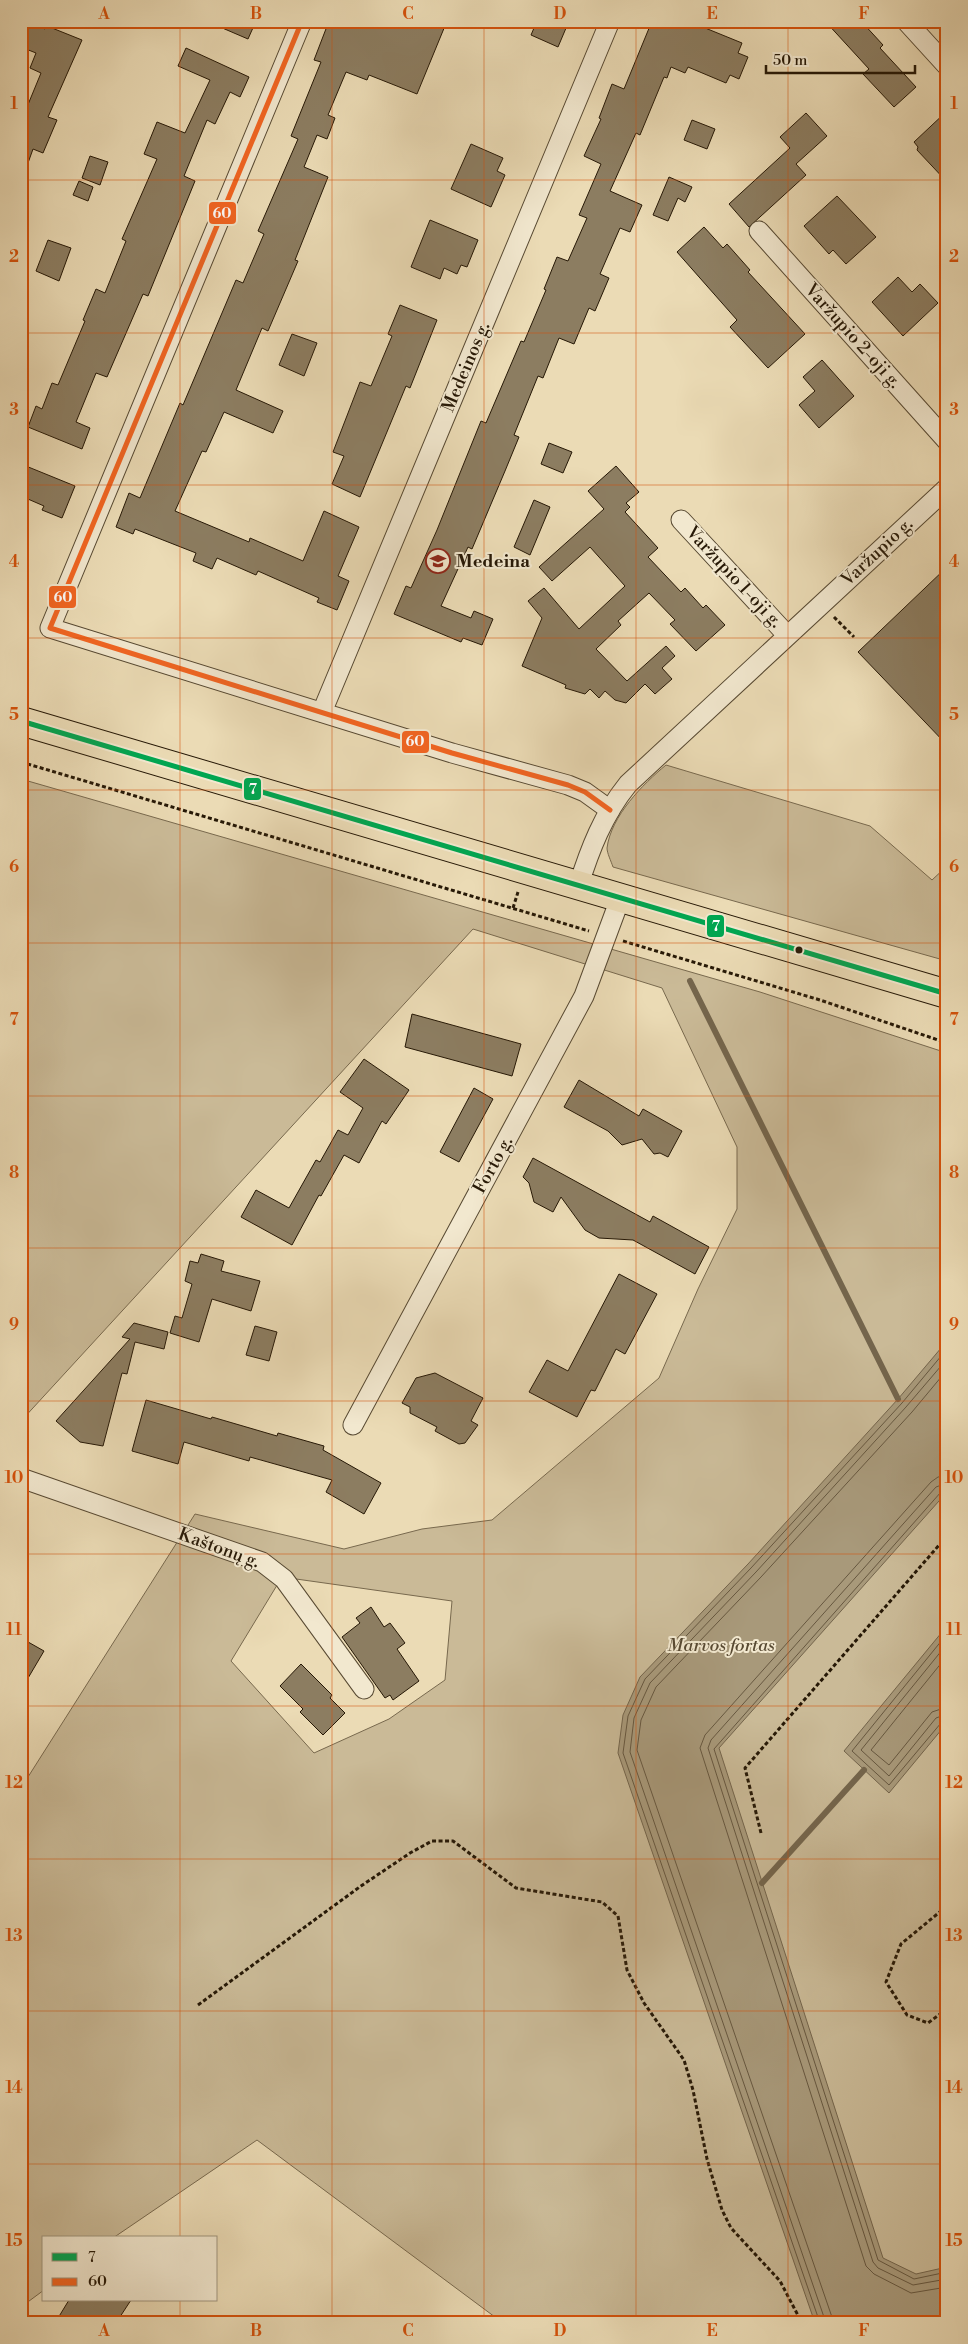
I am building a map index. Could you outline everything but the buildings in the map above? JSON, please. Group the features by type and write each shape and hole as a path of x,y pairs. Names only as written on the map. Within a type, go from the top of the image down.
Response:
{"main road":[{"path":"21,721 578,887 947,994"}],"street":[{"path":"302,21 50,628 452,753 568,785 585,792 610,810"},
{"name":"Medeinos g.","path":"322,712 610,21"},
{"path":"906,21 947,66"},
{"name":"Varžupio 2-oji g.","path":"759,231 947,441"},
{"name":"Varžupio g.","path":"578,887 594,841 610,810 628,784 947,488"},
{"name":"Varžupio 1-oji g.","path":"681,520 787,635"},
{"name":"Forto g.","path":"353,1424 584,996 620,899"},
{"name":"Kaštonų g.","path":"21,1478 262,1562 284,1578 364,1689"}],"path":[{"path":"822,604 854,637"},
{"path":"21,762 820,1000 947,1043"},
{"path":"761,1834 745,1768 947,1536"},
{"path":"198,2005 410,1852 432,1841 453,1840 516,1888 602,1902 618,1916 627,1970 644,2003 684,2060 693,2090 707,2159 722,2210 731,2228 780,2281 802,2323"},
{"path":"947,1906 901,1944 886,1982 907,2015 928,2023 947,2009"}],"green space":[{"path":"666,765 870,826 932,880 947,866 947,961 613,867 607,848 615,824 638,791"},
{"name":"Marvos fortas","path":"21,779 760,992 947,1053 947,2323 503,2323 257,2140 116,2236 42,2236 42,2291 21,2307 21,1788 195,1514 344,1549 422,1529 492,1520 659,1378 698,1289 737,1209 737,1147 662,988 473,929 21,1421","holes":["282,1577 452,1601 445,1680 389,1719 314,1753 231,1661"]}],"water":[{"path":"947,1341 947,1492 719,1748 883,2258 916,2274 947,2267 947,2323 815,2323 618,1753 623,1715 640,1677 748,1564 898,1399"},
{"path":"947,1626 947,1723 889,1793 844,1751"}],"waterway":[{"path":"690,981 898,1399"},
{"path":"762,1883 864,1770"}],"transit line":[{"name":"60","path":"302,21 50,628 452,753 568,785 585,792 610,810"},
{"name":"7","path":"21,721 947,994"}],"place":[{"name":"Medeina","path":"438,561"}]}
